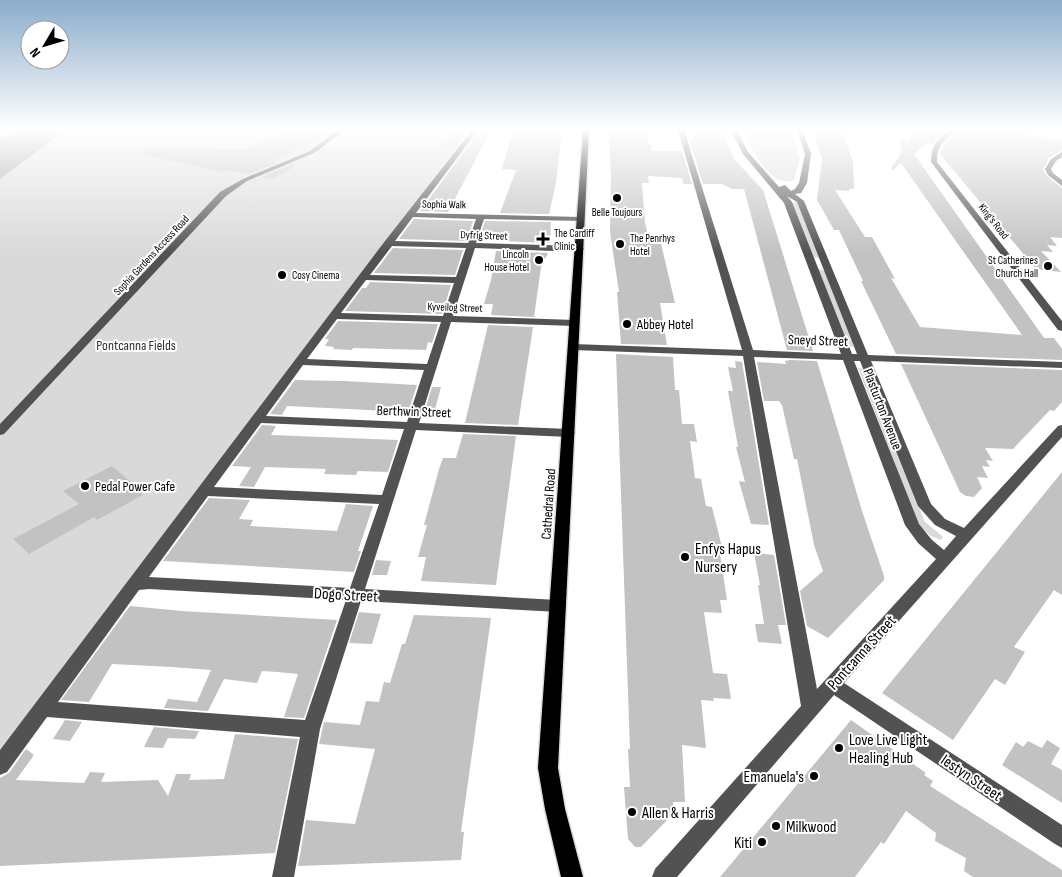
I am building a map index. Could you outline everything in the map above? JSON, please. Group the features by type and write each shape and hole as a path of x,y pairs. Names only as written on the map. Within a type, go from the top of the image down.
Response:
{"main road":[{"name":"Cathedral Road","path":"572,877 555,808 548,768 584,171"}],"street":[{"name":"Sophia Gardens Access Road","path":"0,431 223,194 245,180 267,171"},
{"name":"Sophia Walk","path":"412,215 445,171"},
{"path":"693,171 748,352 811,708"},
{"path":"762,171 790,198"},
{"path":"790,198 802,186 805,171"},
{"name":"King's Road","path":"941,171 1062,328"},
{"path":"1049,171 1062,184"},
{"path":"771,181 781,194 790,198"},
{"name":"Plasturton Avenue","path":"790,198 801,203 925,506 931,515 940,522 966,535"},
{"name":"Plasturton Avenue","path":"790,198 912,525 926,543 946,558"},
{"name":"Sophia Walk","path":"412,215 581,219"},
{"path":"0,766 388,243 409,216 412,215"},
{"path":"283,877 311,729 481,216"},
{"name":"Dyfrig Street","path":"388,243 580,249"},
{"path":"363,277 460,280"},
{"name":"Kyveilog Street","path":"334,316 575,323"},
{"name":"Sneyd Street","path":"574,346 1062,366"},
{"path":"300,362 430,367"},
{"name":"Berthwin Street","path":"257,419 569,433"},
{"name":"Pontcanna Street","path":"663,877 832,684 1062,429"},
{"path":"204,491 386,500"},
{"name":"Dogo Street","path":"135,585 149,583 558,606"},
{"name":"Iestyn Street","path":"832,684 1062,837"},
{"path":"42,709 311,729"}],"green space":[{"name":"Pontcanna Fields","path":"11,171 439,171 0,754 0,179"},
{"path":"768,171 797,171 794,180 786,181 777,179"},
{"path":"796,202 819,258 814,257 792,203"},
{"path":"818,270 825,271 854,347 848,346"},
{"path":"858,368 864,369 925,522 943,537 941,540 931,536 919,526"}],"shaded area":[{"path":"0,171 11,171 0,179"}],"building":[{"path":"233,171 257,171 249,174"},
{"path":"276,171 287,171 273,179 262,177"},
{"path":"450,171 470,171 448,212 420,211"},
{"path":"516,171 557,171 549,214 500,213"},
{"path":"611,171 688,171 692,184 683,184 682,178 648,176 649,183 642,183 645,223 648,235 659,235 675,303 660,303 667,345 621,344 617,292 619,292 610,232"},
{"path":"699,171 745,171 763,190 813,351 787,350 744,189 732,189 722,184 703,184"},
{"path":"821,171 853,171 854,189 849,189 849,191 835,190 865,237 872,237 895,279 891,278 920,327 1022,335 907,171 926,171 1044,338 1054,338 1062,349 1062,360 896,354 839,230 834,230 817,200"},
{"path":"954,171 1044,171 1062,188 1062,238 1050,237 1057,246 1047,245 1053,252 1041,251 1061,272 1036,269"},
{"path":"414,219 473,221 467,241 399,239"},
{"path":"485,221 551,222 550,243 479,240"},
{"path":"393,248 463,250 455,275 374,273"},
{"path":"496,251 548,253 541,267 534,317 491,315 493,304 484,304 491,280"},
{"path":"370,282 451,285 442,314 345,311 362,288 366,288"},
{"path":"338,321 438,324 432,343 428,342 426,350 353,348 352,350 333,349 334,347 325,346 329,339 325,339"},
{"path":"488,325 533,327 518,425 465,423"},
{"path":"616,354 673,357 675,390 679,390 682,424 694,424 697,442 690,441 695,478 701,479 706,506 712,507 722,547 719,547 727,600 720,600 722,613 704,612 713,673 727,674 731,699 713,698 714,701 701,700 706,748 682,745 685,802 673,802 674,813 641,847 635,847 628,839 624,787 630,787 628,749 630,749"},
{"path":"735,361 742,362 769,525 751,524 739,481 745,482 736,447 738,447 728,391 733,391 728,367 736,368"},
{"path":"785,361 817,361 863,514 884,576 884,580 828,638 807,626 800,591 823,571 814,545 797,459 794,459 782,405 779,401 764,401 757,362 786,364"},
{"path":"901,364 1062,370 1062,402 1054,411 1050,410 1013,449 985,448 993,461 986,460 990,467 982,466 988,478 977,477 982,488 974,497 966,496 960,492"},
{"path":"295,380 417,385 408,412 287,406 282,415 270,414"},
{"path":"432,387 441,387 434,413 424,413"},
{"path":"262,425 276,426 271,435 398,440 388,472 358,471 356,475 324,474 326,469 265,467 254,487 239,486 251,467 232,466"},
{"path":"463,434 516,436 496,585 421,581 426,557 418,557 427,525 424,525 439,469 443,458 456,458"},
{"path":"112,466 143,495 97,520 94,517 29,554 13,539 79,504 63,491"},
{"path":"1062,472 1062,595 1054,590 1014,647 1025,652 1005,685 995,679 953,740 882,693"},
{"path":"209,498 250,500 239,519 253,520 250,526 337,531 346,504 373,506 358,551 361,551 354,572 163,561"},
{"path":"754,553 774,555 786,625 778,625 782,644 758,642 755,624 764,624"},
{"path":"376,560 391,561 387,575 372,575"},
{"path":"130,606 337,620 304,718 284,717 298,674 277,672 262,671 257,683 224,679 208,711 164,708 168,699 197,702 211,670 172,667 112,664 89,702 61,700"},
{"path":"359,612 381,614 372,644 349,643"},
{"path":"414,615 491,618 461,832 464,832 461,860 298,866 306,820 355,824 375,749 319,744 324,722 360,725 366,701 379,702 384,682 390,683 402,644 405,644"},
{"path":"65,720 82,722 70,741 53,739"},
{"path":"851,720 926,773 924,775 933,781 930,786 1062,870 1062,877 973,877 964,871 966,858 935,841 936,833 906,811 884,844 881,842 855,877 720,877"},
{"path":"154,727 199,731 195,739 168,738 163,748 144,747"},
{"path":"235,734 298,739 275,853 0,866 0,778 9,773 26,749 34,755 16,780 84,783 90,772 105,773 101,782 158,780 168,796 176,774 191,774 189,780 224,779"},
{"path":"1047,740 1060,748 1051,764 1062,770 1062,803 1002,765 1016,742 1023,747 1028,741 1042,748"}],"place":[{"name":"Belle Toujours","path":"617,198"},
{"name":"The Cardiff Clinic","path":"543,239"},
{"name":"The Penrhys Hotel","path":"620,244"},
{"name":"Lincoln House Hotel","path":"539,260"},
{"name":"St Catherines Church Hall","path":"1048,266"},
{"name":"Cosy Cinema","path":"282,275"},
{"name":"Abbey Hotel","path":"627,324"},
{"name":"Pedal Power Cafe","path":"85,486"},
{"name":"Enfys Hapus Nursery","path":"685,557"},
{"name":"Love Live Light Healing Hub","path":"839,748"},
{"name":"Emanuela's","path":"814,776"},
{"name":"Allen & Harris","path":"632,812"},
{"name":"Milkwood","path":"776,826"},
{"name":"Kiti","path":"762,842"}]}
